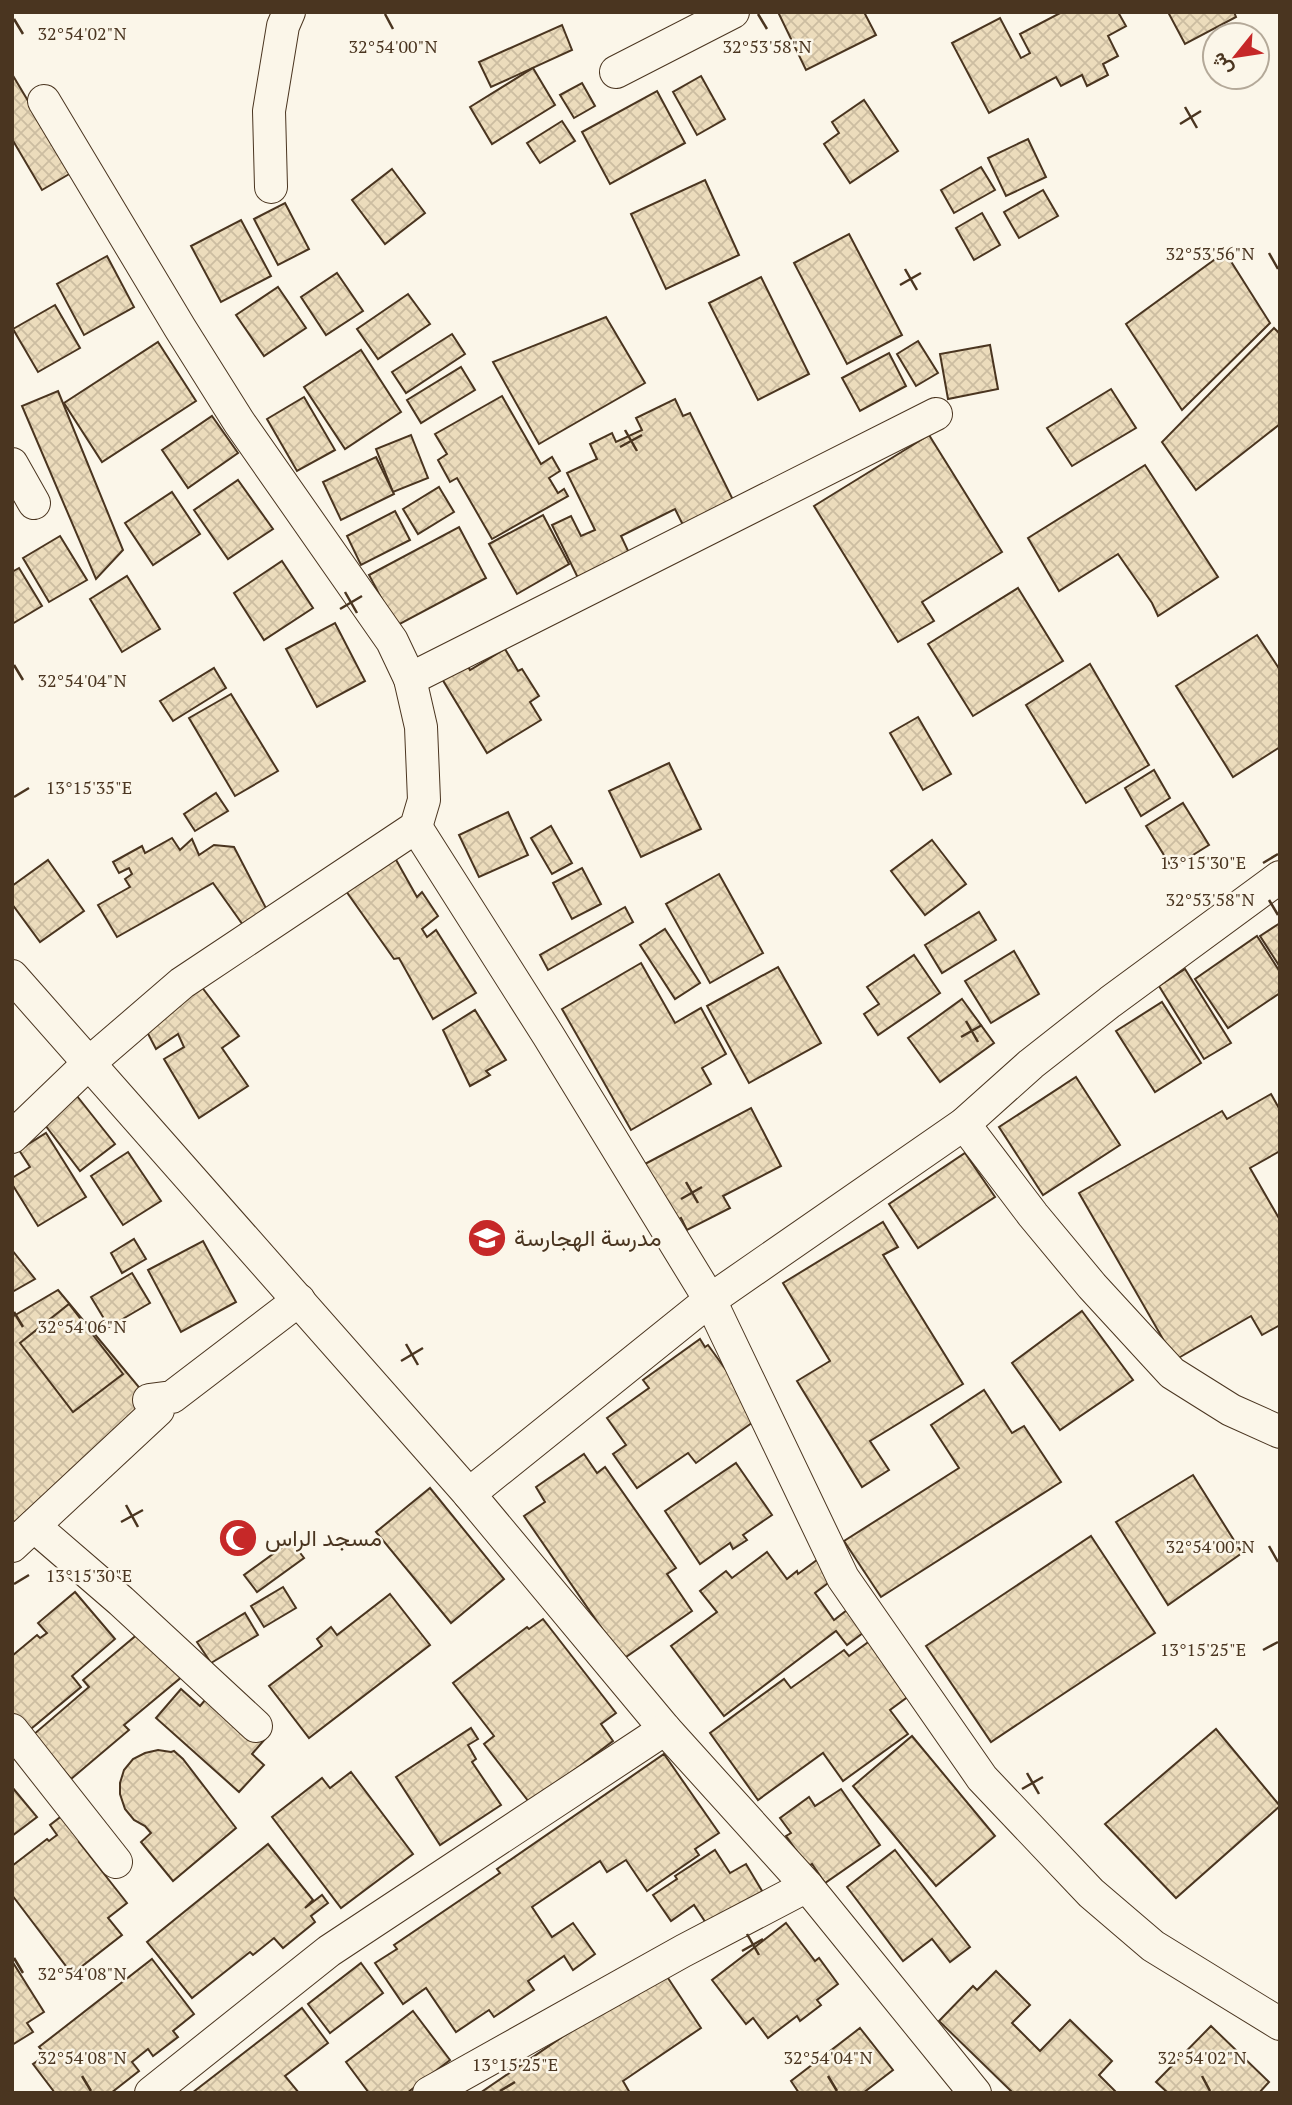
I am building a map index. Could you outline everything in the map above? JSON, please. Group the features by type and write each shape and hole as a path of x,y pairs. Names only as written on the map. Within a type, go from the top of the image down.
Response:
{"street":[{"path":"271,187 269,111 283,26 289,12"},
{"path":"616,72 733,12"},
{"path":"12,1137 89,1063 182,983 416,827 424,800 421,727 410,679 392,641 239,422 44,101"},
{"path":"410,679 936,414"},
{"path":"12,464 34,503"},
{"path":"416,827 548,1035 710,1300 843,1578 982,1777 1091,1894 1153,1946 1280,2024"},
{"path":"468,1494 710,1300 964,1124 1031,1064 1110,1002 1280,877"},
{"path":"12,975 468,1494 664,1729 807,1886 975,2093"},
{"path":"964,1124 1033,1215 1092,1286 1172,1373 1231,1410 1280,1432"},
{"path":"256,1726 121,1601 23,1536 158,1410 149,1400 172,1397 299,1300"},
{"path":"150,2093 329,1951 664,1729"},
{"path":"12,1730 116,1862"},
{"path":"429,2093 671,1958 807,1886"}],"building":[{"path":"778,12 864,12 876,35 806,70"},
{"path":"1062,12 1118,12 1126,26 1108,36 1118,56 1103,64 1108,75 1087,86 1082,75 1061,86 1056,77 989,113 952,43 1000,18 1021,58 1030,53 1020,34"},
{"path":"1168,12 1234,12 1236,17 1228,21 1201,21 1201,36 1185,44"},
{"path":"562,25 572,50 491,87 479,62"},
{"path":"533,68 555,105 492,144 470,107"},
{"path":"12,74 71,173 42,190 12,139"},
{"path":"701,76 725,119 697,135 673,92"},
{"path":"582,83 595,106 574,118 560,95"},
{"path":"657,91 685,143 610,184 582,132"},
{"path":"864,100 898,151 850,183 824,144 839,133 832,122"},
{"path":"562,121 575,141 540,163 527,143"},
{"path":"1028,139 1046,177 1006,196 988,158"},
{"path":"981,167 995,190 954,213 941,190"},
{"path":"392,169 425,213 385,244 352,200"},
{"path":"705,180 739,255 666,289 631,214"},
{"path":"1043,190 1058,216 1019,238 1004,212"},
{"path":"285,203 309,249 278,265 254,219"},
{"path":"982,213 1000,245 974,260 956,228"},
{"path":"241,220 271,276 221,302 191,246"},
{"path":"849,234 902,335 847,364 794,263"},
{"path":"1225,252 1270,323 1182,410 1126,324"},
{"path":"107,256 134,307 84,335 57,284"},
{"path":"337,273 363,311 326,335 301,297"},
{"path":"761,277 809,374 758,400 709,303"},
{"path":"278,287 306,328 264,356 236,315"},
{"path":"408,294 430,324 378,359 357,329"},
{"path":"55,305 80,348 38,372 13,329"},
{"path":"606,317 645,383 539,444 493,362"},
{"path":"1274,328 1280,334 1280,424 1196,490 1162,442"},
{"path":"452,334 465,354 406,393 392,372"},
{"path":"918,341 938,373 916,386 897,354"},
{"path":"158,342 196,401 102,462 64,403"},
{"path":"990,345 998,389 948,399 940,354"},
{"path":"361,350 401,412 345,449 304,387"},
{"path":"889,353 906,386 860,411 842,378"},
{"path":"461,367 475,390 421,423 407,400"},
{"path":"1111,389 1136,428 1072,466 1047,428"},
{"path":"58,391 123,550 96,579 22,406"},
{"path":"502,396 541,464 552,457 560,471 549,478 558,493 564,489 568,496 492,539 457,478 450,482 438,460 447,454 435,434"},
{"path":"304,397 335,450 297,471 267,419"},
{"path":"675,399 683,416 690,413 737,508 687,533 675,509 621,536 630,555 579,580 552,525 571,516 581,536 595,530 567,473 597,459 590,444 612,433 616,442 642,430 636,418"},
{"path":"212,416 238,453 188,488 162,450"},
{"path":"411,435 428,478 393,492 376,449"},
{"path":"929,435 1002,552 922,602 934,621 898,642 814,506"},
{"path":"376,457 394,494 341,520 323,482"},
{"path":"1145,465 1218,577 1158,616 1118,554 1059,591 1028,538"},
{"path":"238,480 273,529 228,559 194,510"},
{"path":"439,487 454,512 418,534 403,509"},
{"path":"172,492 200,534 153,565 125,523"},
{"path":"395,511 410,540 361,565 347,536"},
{"path":"543,515 569,564 517,594 489,544"},
{"path":"459,527 486,578 396,626 369,575"},
{"path":"60,536 87,580 49,602 23,558"},
{"path":"282,561 313,608 264,640 234,593"},
{"path":"19,568 42,606 12,624 12,572"},
{"path":"127,576 160,629 122,652 90,599"},
{"path":"1018,588 1063,661 973,716 928,644"},
{"path":"335,623 365,681 317,707 286,649"},
{"path":"1257,635 1280,670 1280,747 1233,777 1176,686"},
{"path":"505,649 518,671 522,669 539,696 530,702 541,720 487,753 436,669 461,654 470,670"},
{"path":"1090,664 1149,765 1086,803 1026,705"},
{"path":"214,668 226,688 173,721 160,701"},
{"path":"231,694 278,771 235,796 189,718"},
{"path":"918,717 951,774 923,790 890,733"},
{"path":"669,763 701,829 641,857 609,791"},
{"path":"1154,770 1170,798 1141,816 1125,788"},
{"path":"216,793 228,811 195,831 184,814"},
{"path":"1183,803 1209,845 1172,868 1146,826"},
{"path":"508,812 528,855 479,877 459,835"},
{"path":"551,826 572,863 552,874 531,838"},
{"path":"172,838 180,850 192,839 199,855 214,845 234,847 268,912 243,925 213,883 117,937 98,905 130,887 125,879 132,874 129,868 119,873 113,862 142,846 145,853"},
{"path":"932,840 966,884 925,915 891,871"},
{"path":"395,858 417,897 422,892 438,916 422,929 427,937 436,930 476,993 433,1019 399,958 394,959 346,891"},
{"path":"48,860 84,911 40,942 12,904 12,886"},
{"path":"582,868 601,904 572,919 553,883"},
{"path":"719,874 763,953 710,983 666,904"},
{"path":"625,907 633,922 548,970 540,955"},
{"path":"979,912 996,940 942,973 925,945"},
{"path":"1280,923 1280,967 1260,936"},
{"path":"665,929 700,983 675,999 640,945"},
{"path":"1257,936 1280,972 1280,993 1228,1028 1195,979"},
{"path":"1014,951 1039,994 991,1023 965,981"},
{"path":"914,955 940,993 878,1035 864,1014 879,1004 867,987"},
{"path":"641,963 675,1023 701,1008 726,1054 702,1068 711,1084 631,1130 562,1009"},
{"path":"778,967 821,1043 749,1083 707,1006"},
{"path":"1185,969 1231,1043 1204,1059 1159,986"},
{"path":"201,986 239,1036 222,1048 248,1086 199,1118 164,1059 184,1047 178,1034 156,1049 143,1024"},
{"path":"962,999 994,1043 940,1082 908,1038"},
{"path":"1162,1002 1201,1063 1155,1092 1116,1031"},
{"path":"475,1010 506,1060 486,1071 490,1075 470,1086 443,1030"},
{"path":"1076,1077 1120,1145 1043,1195 999,1127"},
{"path":"73,1091 115,1144 80,1171 39,1117"},
{"path":"1271,1094 1280,1110 1280,1151 1250,1168 1280,1220 1280,1325 1262,1335 1251,1316 1175,1360 1079,1193 1222,1111 1227,1119"},
{"path":"751,1108 781,1166 723,1196 730,1208 687,1230 681,1218 674,1222 643,1165"},
{"path":"46,1133 86,1197 38,1226 12,1184 12,1178 30,1167 19,1150"},
{"path":"128,1152 161,1201 123,1225 91,1176"},
{"path":"965,1153 995,1197 918,1248 889,1204"},
{"path":"883,1222 898,1247 883,1255 963,1384 870,1441 889,1470 862,1487 797,1381 830,1361 783,1283"},
{"path":"134,1239 146,1259 122,1273 111,1253"},
{"path":"203,1241 236,1302 181,1332 148,1270"},
{"path":"12,1250 35,1279 12,1292"},
{"path":"132,1273 150,1303 109,1327 91,1297"},
{"path":"58,1290 158,1410 12,1528 12,1317"},
{"path":"69,1304 123,1374 73,1412 20,1343"},
{"path":"1082,1311 1133,1380 1060,1430 1012,1363"},
{"path":"700,1339 705,1347 708,1345 760,1417 696,1463 688,1453 637,1488 613,1454 626,1445 607,1418 649,1388 643,1380"},
{"path":"984,1390 1012,1433 1024,1426 1061,1482 881,1597 844,1541 959,1468 931,1425"},
{"path":"584,1454 597,1473 605,1467 676,1568 667,1574 692,1611 623,1659 524,1516 545,1502 536,1487"},
{"path":"736,1463 772,1515 743,1535 747,1540 733,1549 730,1543 700,1564 665,1511"},
{"path":"1193,1475 1242,1553 1168,1605 1116,1522"},
{"path":"430,1488 504,1579 451,1623 376,1532"},
{"path":"1091,1536 1155,1633 991,1742 926,1646"},
{"path":"291,1541 304,1558 257,1592 244,1575"},
{"path":"767,1552 787,1579 817,1560 832,1580 815,1593 834,1620 851,1607 868,1629 847,1645 836,1631 724,1716 671,1646 717,1612 700,1591 726,1571 732,1578"},
{"path":"283,1587 296,1608 264,1627 251,1606"},
{"path":"75,1592 115,1639 72,1676 81,1687 26,1733 12,1716 12,1656 37,1635 40,1638 47,1633 38,1623"},
{"path":"390,1594 430,1645 309,1738 269,1686 322,1646 317,1639 331,1627 337,1635"},
{"path":"245,1613 258,1635 211,1663 197,1642"},
{"path":"543,1619 616,1713 601,1724 613,1741 529,1802 484,1744 494,1736 453,1683 527,1627 529,1629"},
{"path":"145,1628 184,1675 124,1725 129,1730 71,1779 33,1735 89,1687 83,1680"},
{"path":"874,1638 913,1693 890,1710 908,1734 843,1781 823,1753 758,1800 710,1733 784,1679 791,1688 844,1650 849,1656"},
{"path":"181,1689 200,1706 212,1692 265,1739 252,1754 264,1765 239,1792 156,1718"},
{"path":"471,1728 478,1739 468,1745 476,1759 472,1762 501,1805 440,1845 396,1777"},
{"path":"1216,1729 1280,1806 1176,1898 1105,1824"},
{"path":"912,1736 995,1836 936,1886 853,1786"},
{"path":"158,1750 174,1751 183,1759 236,1828 173,1881 141,1842 151,1833 125,1809 120,1794 124,1770 133,1759"},
{"path":"664,1754 719,1833 695,1849 699,1855 647,1891 626,1860 607,1872 600,1861 532,1907 552,1937 573,1923 595,1954 573,1970 564,1956 528,1981 534,1990 494,2017 489,2010 456,2032 426,1988 403,2004 375,1963 397,1949 394,1945 500,1873 497,1869"},
{"path":"351,1772 413,1854 341,1908 272,1817 322,1778 330,1788"},
{"path":"12,1787 37,1817 12,1836"},
{"path":"841,1789 880,1845 825,1883 812,1864 808,1867 786,1836 791,1833 780,1818 809,1797 815,1806"},
{"path":"72,1808 91,1833 79,1842 127,1903 108,1918 122,1935 72,1974 12,1895 12,1866 47,1839 49,1841 57,1835 50,1825"},
{"path":"268,1844 313,1900 305,1908 322,1895 328,1903 311,1916 315,1922 283,1948 274,1938 253,1955 250,1952 192,1998 147,1942"},
{"path":"715,1850 730,1873 746,1864 765,1896 712,1932 694,1905 671,1921 653,1895 677,1879 675,1876"},
{"path":"895,1850 970,1947 950,1962 932,1939 903,1961 847,1887"},
{"path":"786,1923 815,1961 819,1958 838,1984 817,2000 821,2005 800,2021 797,2016 768,2038 753,2018 746,2024 712,1980"},
{"path":"152,1959 194,2014 173,2031 178,2037 153,2056 148,2049 132,2062 139,2071 111,2093 55,2093 33,2064 46,2055 39,2047"},
{"path":"12,1961 44,2012 27,2023 33,2032 12,2045"},
{"path":"361,1963 383,1993 330,2033 308,2004"},
{"path":"662,1969 701,2028 623,2081 630,2093 480,2093"},
{"path":"996,1971 1030,2005 1012,2023 1040,2051 1070,2020 1112,2061 1099,2075 1117,2093 1013,2093 939,2021 973,1986 977,1990"},
{"path":"302,2008 328,2043 285,2076 299,2093 192,2093"},
{"path":"413,2011 450,2060 407,2093 369,2093 346,2062"},
{"path":"1211,2026 1269,2082 1259,2093 1168,2093 1156,2082"},
{"path":"860,2028 893,2070 863,2093 799,2093 791,2081"}],"place":[{"name":"مدرسة الهجارسة","path":"487,1238"},
{"name":"مسجد الراس","path":"238,1538"}]}
